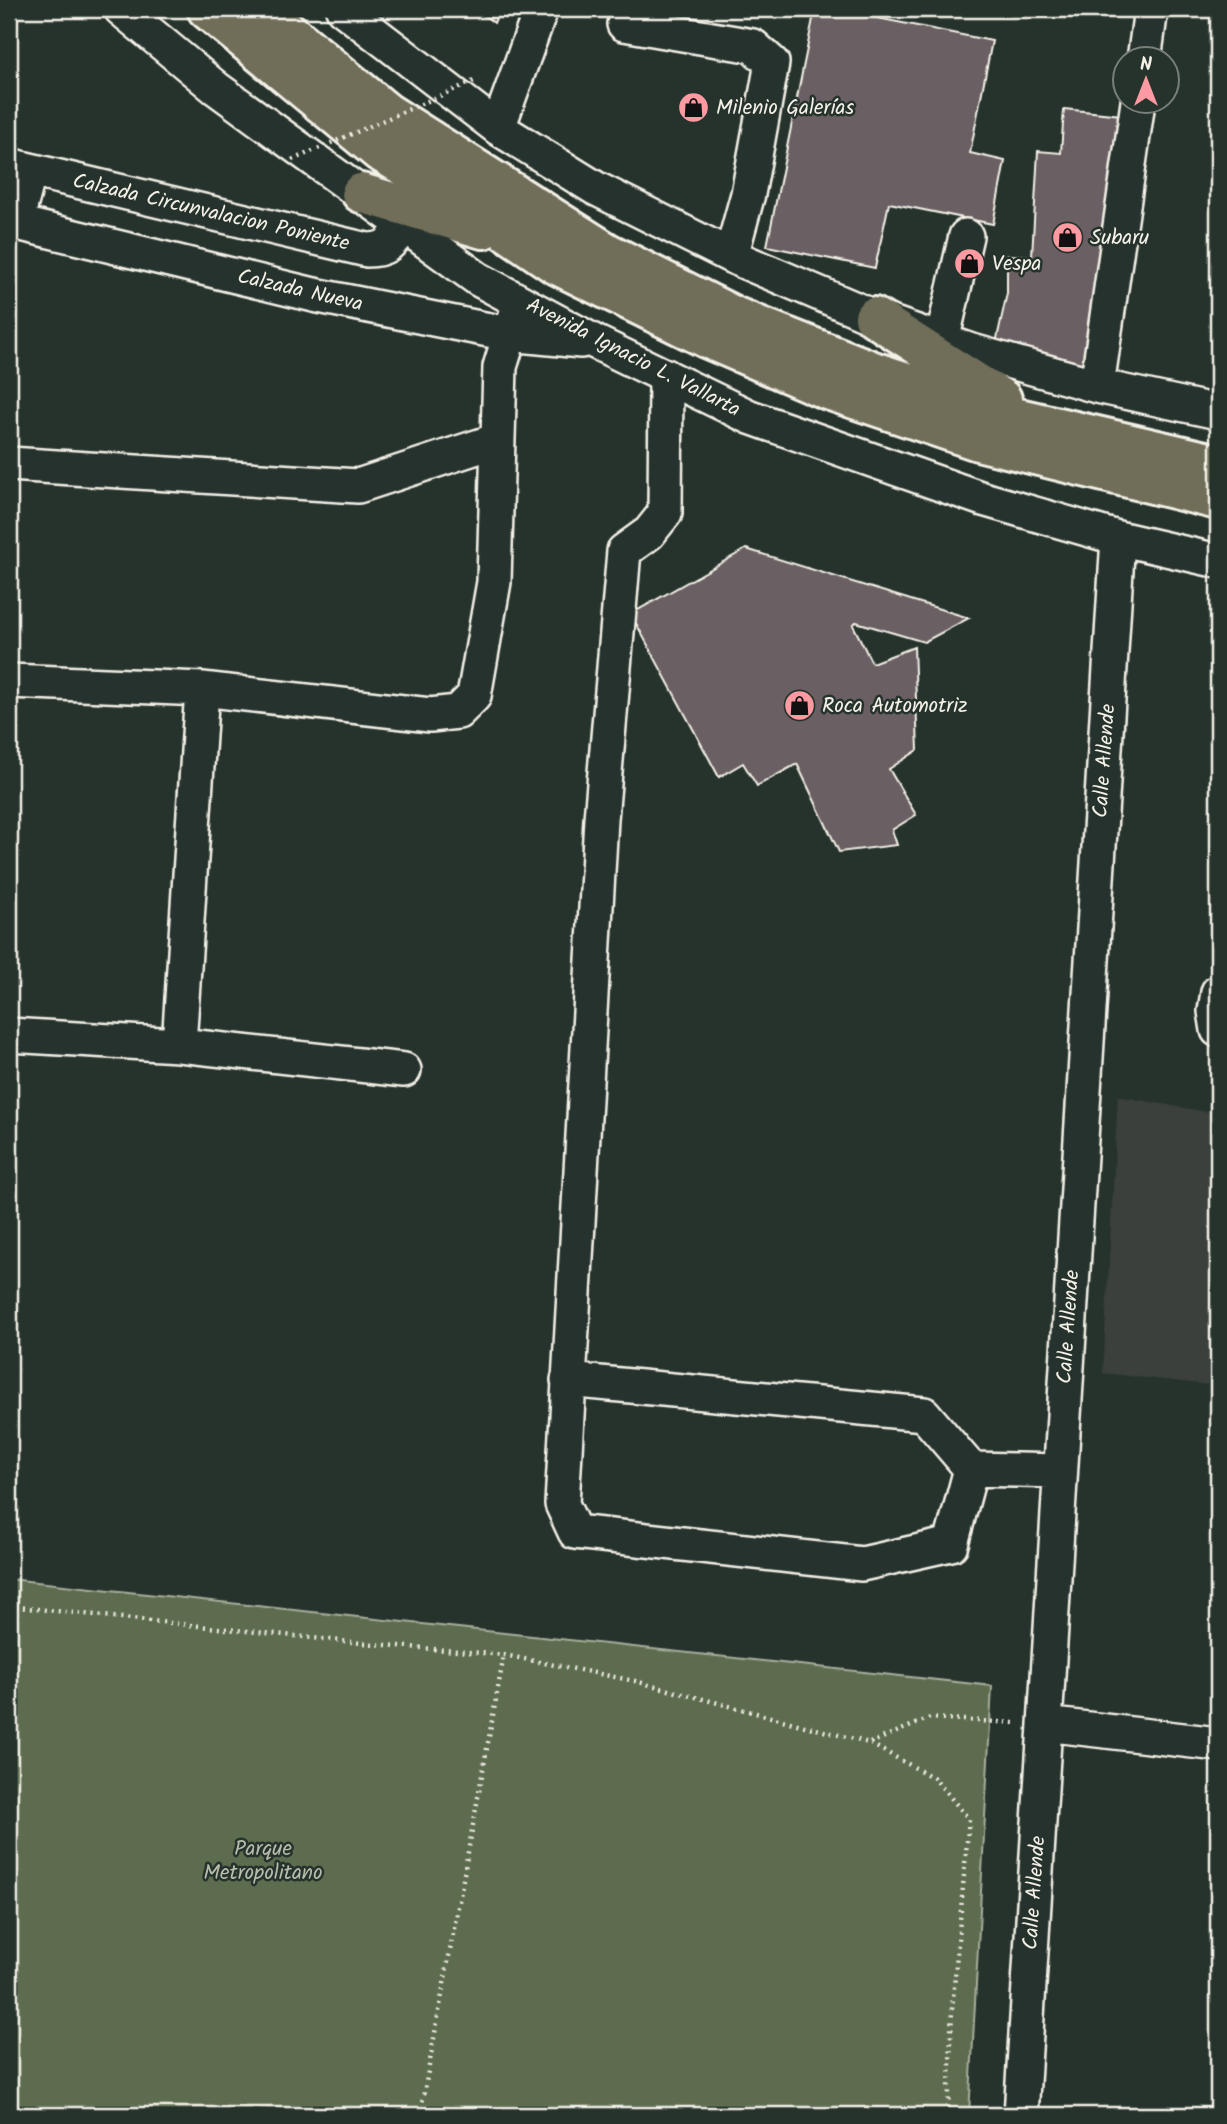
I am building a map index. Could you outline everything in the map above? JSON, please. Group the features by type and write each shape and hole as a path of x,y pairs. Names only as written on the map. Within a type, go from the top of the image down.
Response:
{"highway":[{"path":"207,9 380,152 459,199 555,264 695,332 825,389 978,441 1218,500"},
{"path":"261,9 386,112 608,253 736,317 873,371 1010,416 1218,464"},
{"path":"361,193 521,241"},
{"path":"874,317 1036,421"},
{"path":"1148,484 1218,514"}],"street":[{"name":"Avenida Ignacio L. Vallarta","path":"121,9 216,88 478,279 595,342 763,421 983,499 1118,538 1218,561"},
{"path":"343,9 498,128 595,188 731,256 874,317 942,341 1097,386 1218,412"},
{"path":"498,128 541,9"},
{"path":"1146,46 1151,9"},
{"path":"624,24 753,46 772,63 748,194 731,256"},
{"path":"1097,386 1136,116"},
{"path":"12,222 19,167"},
{"name":"Calzada Circunvalacion Poniente","path":"19,167 367,250 381,250 404,225"},
{"name":"Calzada Nueva","path":"12,222 313,295 509,334 595,342"},
{"path":"942,341 966,236"},
{"path":"9,681 202,689 430,715 458,712 474,696 494,582 500,368 520,302"},
{"path":"666,376 665,513 649,533 624,551 601,819 562,1504 575,1532 862,1564 951,1544 971,1469"},
{"path":"9,464 358,486 498,440"},
{"name":"Calle Allende","path":"1021,2115 1118,538"},
{"path":"179,1045 202,689"},
{"path":"1218,992 1214,1012 1218,1030"},
{"path":"9,1035 179,1045 404,1070"},
{"path":"568,1380 924,1414 971,1469 1060,1471"},
{"path":"1045,1724 1218,1744"}],"path":[{"path":"292,160 474,81"},
{"path":"9,1606 351,1642 504,1655 635,1681 869,1743 934,1778 969,1819 952,2010 948,2115"},
{"path":"420,2115 504,1655"},
{"path":"869,1743 930,1718 1045,1724"}],"shaded area":[{"path":"1118,1096 1218,1114 1218,1386 1103,1373"}],"green space":[{"name":"Parque Metropolitano","path":"9,1579 992,1686 969,2115 9,2115"}],"building":[{"path":"476,9 500,9 494,23"},
{"path":"815,9 833,9 992,41 970,153 1005,161 993,224 889,203 875,268 767,246"},
{"path":"1064,109 1131,116 1098,370 996,343 1007,293 1007,255 1032,256 1038,151 1061,153"},
{"name":"Roca Automotriz","path":"746,549 969,618 924,642 856,622 853,625 872,663 914,647 918,750 889,769 916,815 892,830 897,845 839,852 797,764 757,786 743,763 719,777 631,614"}],"place":[{"name":"Milenio Galerías","path":"693,108"},
{"name":"Subaru","path":"1067,238"},
{"name":"Vespa","path":"969,264"},
{"name":"Roca Automotriz","path":"799,706"}]}
